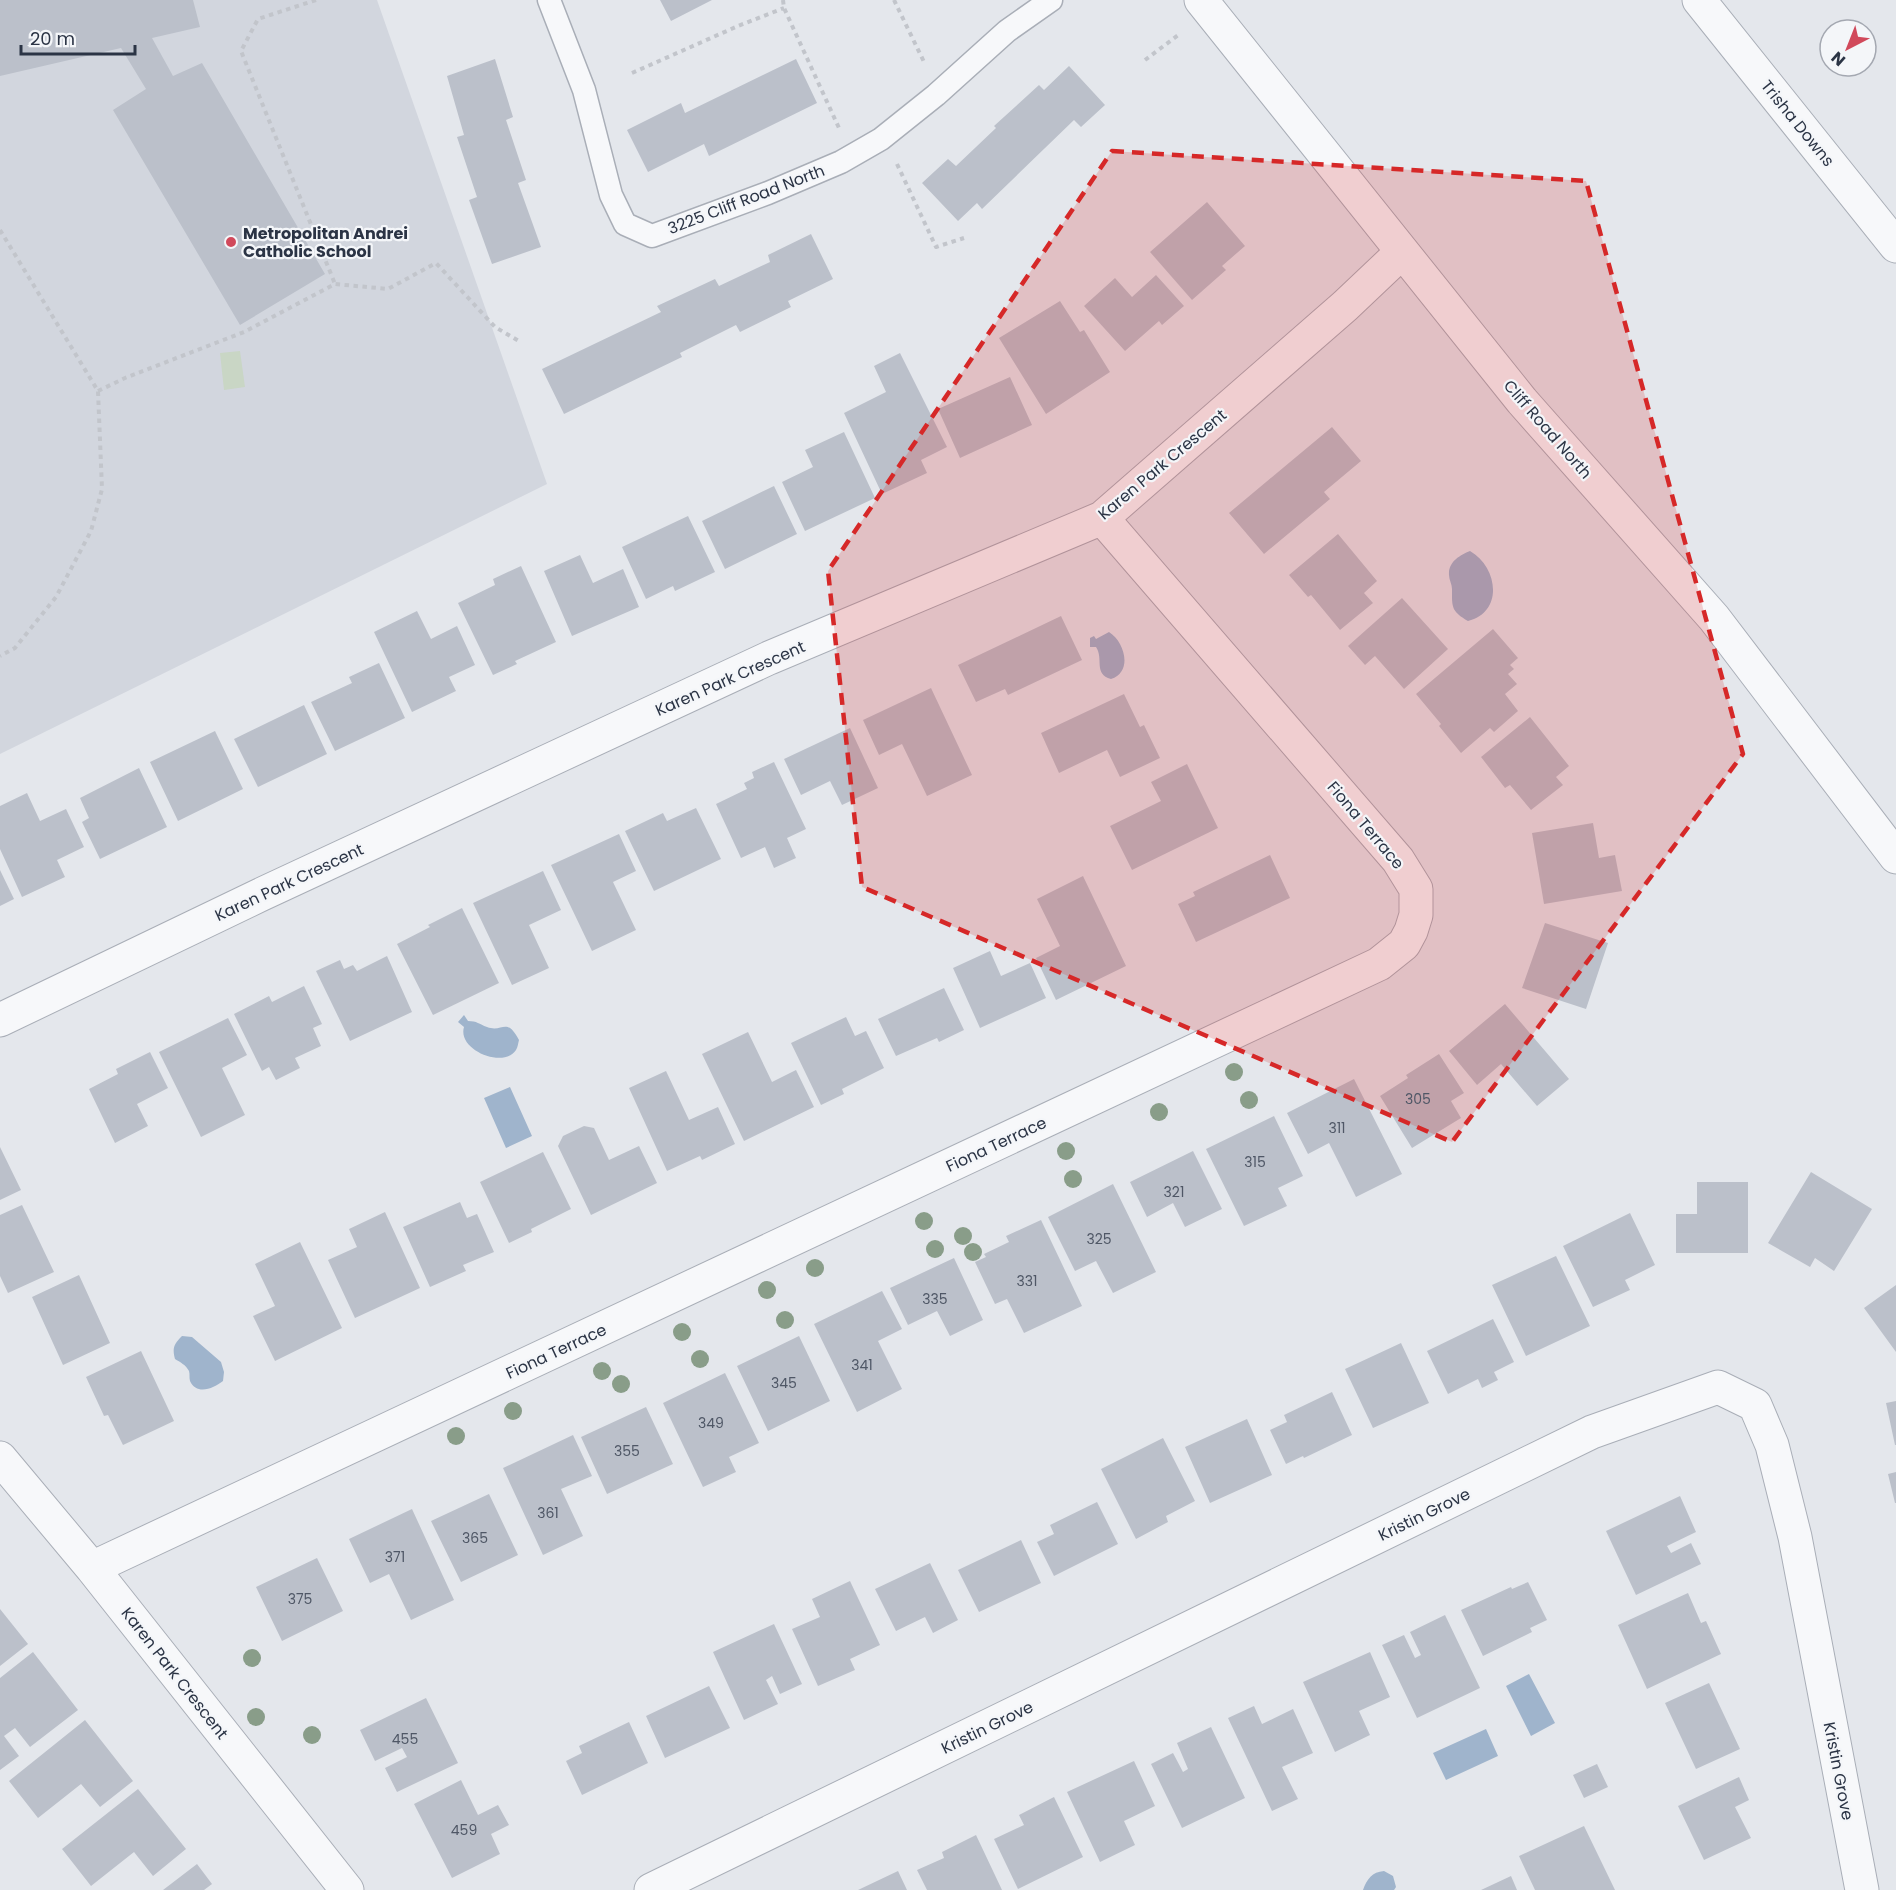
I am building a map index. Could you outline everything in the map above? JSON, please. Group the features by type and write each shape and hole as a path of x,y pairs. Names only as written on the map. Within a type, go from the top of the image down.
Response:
{"street":[{"name":"Trisha Downs","path":"1699,0 1896,246"},
{"name":"Cliff Road North","path":"1205,6 1522,401 1714,618 1896,857"},
{"name":"Karen Park Crescent","path":"0,1020 260,895 769,658 1102,518 1345,306 1402,252"},
{"name":"Fiona Terrace","path":"92,1568 1379,964 1404,944 1416,915 1416,889 1398,860 1102,518"},
{"name":"Kristin Grove","path":"651,1890 1592,1432 1718,1387 1755,1405 1772,1445 1795,1537 1862,1890"},
{"name":"Karen Park Crescent","path":"0,1458 92,1568 347,1890"}],"lane":[{"name":"3225 Cliff Road North","path":"549,0 584,90 610,195 625,225 652,236 768,193 831,166 881,139 936,95 1007,31 1051,0"}],"path":[{"path":"316,0 258,20 241,51 334,284"},
{"path":"783,0 783,8 842,132"},
{"path":"894,0 928,70"},
{"path":"1145,60 1205,6"},
{"path":"632,73 783,8"},
{"path":"894,158 936,248 964,238"},
{"path":"0,230 99,391 102,489 91,531 56,597 15,648 0,656"},
{"path":"99,391 125,378 244,332 334,284 388,289 436,263 495,327 519,341"}],"highlighted area":[{"path":"1112,151 1586,181 1743,754 1452,1142 862,887 828,571"}],"shaded area":[{"name":"Metropolitan Andrei Catholic School","path":"0,0 377,0 547,484 0,754"}],"green space":[{"path":"240,351 245,387 224,390 220,353"}],"water":[{"path":"1470,551 1487,567 1493,589 1492,599 1487,609 1480,616 1468,621 1455,611 1449,570 1459,557"},
{"path":"1109,632 1119,643 1124,657 1122,670 1111,679 1102,674 1100,670 1096,647 1090,647 1090,638 1094,636 1096,639"},
{"path":"464,1015 468,1021 487,1027 511,1029 519,1040 516,1050 502,1058 492,1057 474,1049 467,1043 464,1027 458,1022"},
{"path":"510,1087 532,1136 506,1148 484,1098"},
{"path":"182,1336 192,1337 221,1362 224,1372 223,1381 206,1389 193,1386 188,1369 175,1359 174,1355 174,1346"},
{"path":"1529,1674 1555,1723 1531,1736 1506,1686"},
{"path":"1486,1729 1498,1756 1446,1780 1433,1753"},
{"path":"1384,1871 1393,1876 1396,1887 1394,1890 1363,1890 1370,1877"}],"building":[{"path":"0,0 193,0 200,27 152,38 173,76 202,63 325,274 240,325 113,110 146,89 121,48 0,76"},
{"path":"660,0 712,0 671,21"},
{"path":"495,59 513,117 506,120 526,180 518,183 541,247 492,264 469,200 477,197 457,137 464,135 447,76"},
{"path":"796,59 817,103 709,156 704,144 648,172 627,130 681,103 685,113"},
{"path":"1069,66 1105,105 1081,127 1074,120 982,209 977,203 958,221 922,183 948,159 956,166 996,128 994,126 1039,85 1044,90"},
{"path":"1207,202 1245,246 1222,266 1226,270 1192,300 1150,252"},
{"path":"811,234 833,279 788,301 791,307 740,332 736,325 680,353 682,357 564,414 542,369 661,312 657,306 715,279 719,286 770,262 768,255"},
{"path":"1156,275 1184,306 1162,325 1159,321 1125,351 1084,306 1115,278 1132,297"},
{"path":"1060,301 1080,332 1084,330 1110,372 1046,414 999,338"},
{"path":"900,353 947,447 921,460 927,473 882,494 844,413 886,392 874,366"},
{"path":"1010,377 1032,425 960,458 938,409"},
{"path":"1332,427 1361,461 1324,492 1330,499 1264,554 1229,513"},
{"path":"844,432 875,498 805,531 782,482 813,467 805,450"},
{"path":"774,486 797,534 725,569 702,521"},
{"path":"688,516 715,572 675,591 673,586 646,599 622,547"},
{"path":"1338,534 1377,581 1364,593 1373,603 1340,630 1311,595 1308,597 1289,575"},
{"path":"580,555 593,583 623,569 639,607 572,636 544,571"},
{"path":"521,566 556,642 515,661 517,664 493,675 458,603 495,585 493,579"},
{"path":"1402,598 1448,649 1404,689 1375,656 1365,665 1348,646"},
{"path":"417,611 431,639 457,626 475,665 449,677 456,691 412,712 374,632"},
{"path":"1061,616 1082,660 1008,695 1005,689 976,702 958,665"},
{"path":"1493,629 1518,658 1510,665 1514,669 1508,674 1517,684 1505,694 1518,711 1494,732 1490,728 1461,753 1416,694"},
{"path":"379,663 405,718 335,751 311,702 352,683 349,677"},
{"path":"931,688 972,775 927,796 902,744 879,755 863,720"},
{"path":"1124,694 1140,727 1144,725 1160,758 1120,777 1107,750 1059,773 1041,733"},
{"path":"304,705 327,754 258,787 234,739"},
{"path":"1530,717 1569,766 1556,777 1563,785 1531,810 1510,785 1505,788 1481,757"},
{"path":"850,728 878,788 842,805 830,781 801,795 784,759"},
{"path":"215,731 243,789 178,821 150,762"},
{"path":"774,762 806,829 787,838 796,858 774,868 765,847 741,858 716,804 747,789 744,783 754,778 752,772"},
{"path":"1187,764 1218,828 1132,870 1110,826 1161,801 1151,782"},
{"path":"139,768 167,827 100,859 82,822 89,818 80,798"},
{"path":"27,793 40,821 66,809 84,847 57,860 65,877 22,897 0,849 0,806"},
{"path":"696,808 721,859 654,891 625,831 663,813 667,821"},
{"path":"1593,823 1599,858 1615,855 1622,891 1544,904 1532,833"},
{"path":"619,834 636,871 613,882 636,930 592,951 551,865"},
{"path":"1270,855 1290,898 1196,942 1178,904 1195,896 1193,892"},
{"path":"0,870 14,899 0,906"},
{"path":"543,871 561,910 529,925 549,968 512,985 473,903"},
{"path":"1083,876 1126,966 1056,1000 1036,958 1060,946 1037,899"},
{"path":"462,908 499,983 433,1015 397,944"},
{"path":"1545,923 1608,943 1586,1009 1522,988"},
{"path":"990,951 1001,976 1030,963 1046,998 980,1028 953,968"},
{"path":"387,956 412,1012 350,1041 316,971 340,960 344,969 353,965 357,971"},
{"path":"304,986 322,1024 313,1028 321,1046 295,1058 300,1068 276,1080 269,1067 262,1071 234,1014 269,996 272,1002"},
{"path":"944,988 964,1030 939,1042 937,1038 896,1056 878,1019"},
{"path":"1505,1004 1569,1079 1537,1106 1501,1064 1477,1085 1449,1051"},
{"path":"846,1017 855,1036 866,1031 884,1068 842,1089 844,1094 821,1105 791,1043"},
{"path":"228,1018 247,1055 222,1068 245,1115 201,1137 159,1052"},
{"path":"748,1032 772,1082 796,1070 814,1107 744,1141 702,1054"},
{"path":"150,1052 168,1088 137,1104 148,1126 115,1143 89,1089 118,1074 116,1069"},
{"path":"1439,1054 1464,1093 1451,1101 1461,1118 1412,1148 1380,1096 1408,1078 1406,1075"},
{"path":"666,1071 689,1120 718,1107 735,1144 702,1160 700,1156 667,1171 629,1088"},
{"path":"1354,1079 1402,1174 1356,1197 1329,1143 1308,1154 1287,1113"},
{"path":"1274,1116 1303,1176 1278,1188 1287,1206 1244,1226 1206,1149"},
{"path":"584,1126 594,1128 609,1160 639,1146 657,1183 591,1215 558,1146 563,1136"},
{"path":"0,1147 21,1190 0,1200"},
{"path":"1193,1151 1222,1209 1185,1227 1173,1203 1147,1217 1130,1182"},
{"path":"543,1152 571,1209 509,1243 480,1182"},
{"path":"1811,1172 1872,1209 1834,1271 1815,1258 1810,1267 1768,1243"},
{"path":"1697,1182 1748,1182 1748,1253 1676,1253 1676,1214 1697,1214"},
{"path":"1113,1184 1156,1272 1113,1293 1096,1261 1075,1271 1048,1217"},
{"path":"460,1202 467,1218 477,1214 494,1252 463,1265 466,1271 430,1287 403,1227"},
{"path":"22,1205 54,1272 8,1293 0,1276 0,1215"},
{"path":"385,1212 420,1288 355,1318 328,1260 357,1247 349,1229"},
{"path":"1630,1213 1655,1265 1625,1280 1630,1290 1593,1307 1563,1246"},
{"path":"1041,1220 1082,1306 1024,1333 1007,1299 995,1304 975,1262 986,1257 984,1254 1009,1242 1006,1236"},
{"path":"300,1242 342,1328 275,1361 253,1316 275,1306 255,1264"},
{"path":"1556,1256 1590,1326 1526,1356 1492,1285"},
{"path":"954,1258 983,1320 950,1336 937,1311 908,1325 890,1288"},
{"path":"79,1275 110,1343 63,1365 32,1297"},
{"path":"1896,1285 1896,1352 1864,1308"},
{"path":"882,1291 902,1329 878,1341 902,1389 857,1412 814,1324"},
{"path":"1493,1319 1514,1362 1494,1372 1498,1380 1482,1388 1478,1379 1448,1394 1427,1351"},
{"path":"799,1336 830,1401 768,1431 737,1366"},
{"path":"1401,1343 1429,1403 1373,1428 1345,1369"},
{"path":"141,1351 174,1421 123,1445 108,1415 104,1416 86,1377"},
{"path":"725,1373 759,1443 729,1457 736,1472 703,1487 663,1403"},
{"path":"1332,1392 1352,1435 1286,1464 1270,1430 1287,1422 1284,1415"},
{"path":"1896,1401 1896,1445 1895,1445 1886,1403"},
{"path":"646,1407 673,1464 607,1494 581,1437"},
{"path":"1247,1419 1272,1475 1210,1503 1185,1447"},
{"path":"573,1435 592,1476 561,1489 583,1536 543,1555 503,1468"},
{"path":"1163,1438 1195,1501 1166,1516 1168,1522 1136,1539 1101,1469"},
{"path":"1896,1472 1896,1503 1895,1503 1888,1474"},
{"path":"489,1494 518,1555 461,1582 431,1521"},
{"path":"1680,1496 1696,1532 1667,1546 1671,1553 1691,1543 1701,1564 1636,1595 1606,1531"},
{"path":"1097,1502 1118,1544 1054,1576 1037,1542 1054,1534 1050,1525"},
{"path":"412,1509 454,1600 411,1620 389,1574 370,1583 349,1539"},
{"path":"1021,1540 1041,1583 979,1612 958,1570"},
{"path":"317,1558 343,1611 282,1641 256,1587"},
{"path":"930,1563 958,1620 933,1633 925,1617 896,1631 875,1589"},
{"path":"850,1581 880,1645 850,1659 855,1670 818,1686 792,1629 820,1617 812,1599"},
{"path":"1528,1582 1547,1620 1530,1628 1532,1632 1483,1656 1461,1610 1511,1587 1512,1589"},
{"path":"1688,1593 1701,1623 1706,1621 1721,1654 1647,1689 1618,1625"},
{"path":"0,1609 28,1644 0,1666"},
{"path":"1445,1615 1480,1688 1417,1718 1382,1645 1404,1635 1415,1658 1421,1655 1410,1632"},
{"path":"774,1624 802,1684 780,1694 772,1676 766,1680 778,1704 744,1720 713,1652"},
{"path":"33,1652 78,1710 30,1747 15,1728 4,1736 19,1756 0,1770 0,1678"},
{"path":"1370,1652 1390,1697 1359,1711 1370,1735 1335,1752 1303,1682"},
{"path":"1709,1683 1740,1749 1696,1769 1665,1703"},
{"path":"709,1686 730,1728 665,1758 646,1716"},
{"path":"426,1698 458,1763 397,1792 385,1768 407,1757 402,1748 375,1761 360,1730"},
{"path":"1254,1706 1262,1724 1293,1709 1313,1753 1282,1767 1298,1799 1272,1811 1228,1718"},
{"path":"85,1720 133,1781 100,1807 81,1784 38,1818 9,1781"},
{"path":"629,1722 648,1763 582,1795 566,1761 582,1753 579,1746"},
{"path":"1211,1727 1245,1798 1182,1828 1151,1764 1173,1753 1183,1772 1188,1769 1177,1743"},
{"path":"1134,1761 1155,1806 1124,1821 1135,1845 1100,1862 1067,1792"},
{"path":"1597,1764 1608,1787 1584,1798 1573,1775"},
{"path":"1739,1777 1749,1800 1735,1807 1751,1838 1704,1860 1678,1806"},
{"path":"461,1780 478,1815 498,1805 509,1825 491,1834 500,1854 452,1878 414,1804"},
{"path":"138,1789 186,1849 153,1876 134,1852 91,1886 62,1849"},
{"path":"1054,1797 1083,1857 1018,1889 994,1839 1024,1825 1019,1815"},
{"path":"1584,1826 1615,1890 1535,1890 1519,1856"},
{"path":"976,1835 1002,1890 927,1890 917,1870 944,1858 942,1852"},
{"path":"197,1864 212,1884 204,1890 163,1890"},
{"path":"898,1871 907,1890 858,1890"},
{"path":"1511,1876 1517,1890 1481,1890"}],"place":[{"name":"Metropolitan Andrei Catholic School","path":"231,242"}]}
